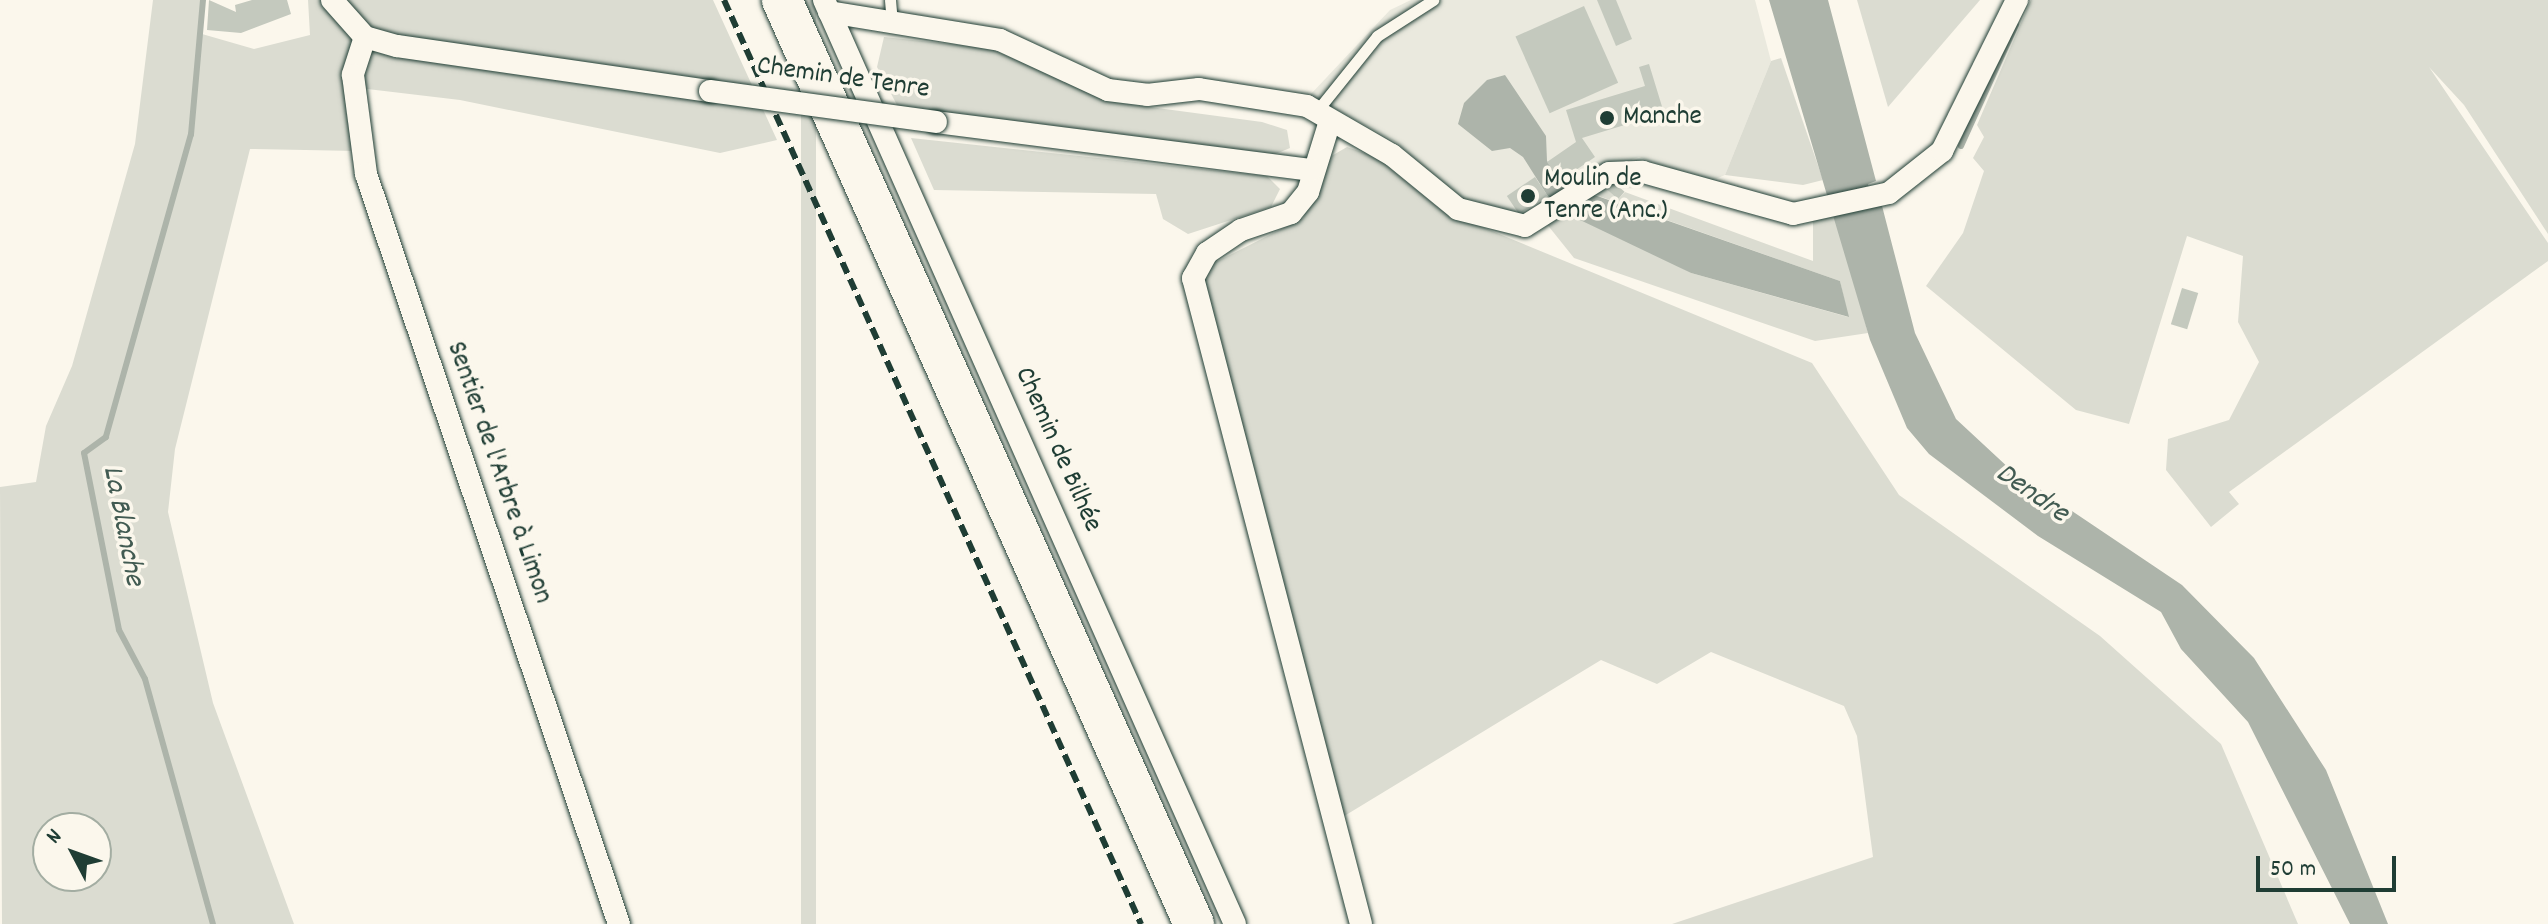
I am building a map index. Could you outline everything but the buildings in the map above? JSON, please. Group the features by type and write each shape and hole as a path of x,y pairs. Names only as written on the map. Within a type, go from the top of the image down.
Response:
{"highway":[{"path":"782,0 1194,924"}],"street":[{"path":"332,0 365,37"},
{"path":"827,6 891,10 1000,40 1108,90 1147,95 1199,89 1323,116 1392,155 1458,209 1490,222 1525,226 1585,184 1609,173 1643,172 1793,214 1879,195 1942,151 2017,0"},
{"name":"Chemin de Bilhée","path":"827,6 1235,924"},
{"name":"Chemin de Tenre","path":"365,37 710,91 1311,170"},
{"name":"Sentier de l'Arbre à Limon","path":"365,37 353,75 366,174 619,924"},
{"path":"1323,116 1308,192 1291,213 1241,230 1207,253 1193,278 1361,924"}],"lane":[{"path":"1323,116 1377,36 1433,0"}],"shaded area":[{"path":"153,0 202,0 202,34 254,49 310,35 308,0 713,0 777,140 720,153 460,100 359,88 356,151 250,149 175,449 168,512 213,703 294,924 2,924 0,487 36,482 46,426 72,366 135,144"},
{"path":"801,0 816,0 816,924 801,924"},
{"path":"1411,0 1755,0 1771,61 1725,175 1706,183 1639,157 1563,184 1521,215 1459,198 1396,142 1310,95 1390,10"},
{"path":"1857,0 1980,0 1888,107"},
{"path":"2031,0 2548,0 2548,234 2464,105 2429,67 2548,243 2548,261 2229,492 2239,504 2211,527 2166,470 2168,439 2229,420 2259,362 2238,322 2243,256 2187,236 2129,424 2076,410 1926,286 1963,233 1984,171 1973,158 1984,137 1977,125"},
{"path":"884,37 988,48 1120,103 1262,122 1287,130 1290,148 1273,155 898,107 877,67"},
{"path":"1781,58 1823,180 1803,185 1725,175 1771,61"},
{"path":"911,138 1267,176 1280,189 1271,207 1188,234 1163,219 1156,194 934,190"},
{"path":"1347,147 1376,157 1441,210 1812,363 1899,495 2100,636 2221,744 2298,924 1672,924 1873,857 1857,736 1844,706 1711,652 1657,684 1601,660 1341,818 1203,284 1212,264 1303,218 1328,158"},
{"path":"1605,188 1618,199 1625,192 1813,261 1813,212 1834,206 1868,333 1815,341 1574,258 1542,218 1571,210 1691,273 1848,317 1840,281 1590,193"}],"water":[{"name":"Dendre","path":"1769,0 1828,0 1876,181 1868,184 1874,203 1881,202 1915,333 1956,419 2011,470 2182,585 2254,658 2326,770 2388,924 2350,924 2248,722 2181,649 2161,612 2038,536 1929,454 1907,428 1870,340"},
{"path":"1505,75 1546,136 1547,161 1563,184 1840,281 1849,317 1691,273 1578,219 1547,195 1523,157 1510,148 1492,151 1458,124 1464,103 1487,80"}],"waterway":[{"name":"La Blanche","path":"203,0 191,134 106,437 84,453 119,630 145,679 213,924"},
{"path":"1961,146 2016,25"}],"railway":[{"path":"724,0 1141,924"}],"place":[{"name":"Manche","path":"1607,118"},
{"name":"Moulin de Tenre (Anc.)","path":"1528,196"}]}
